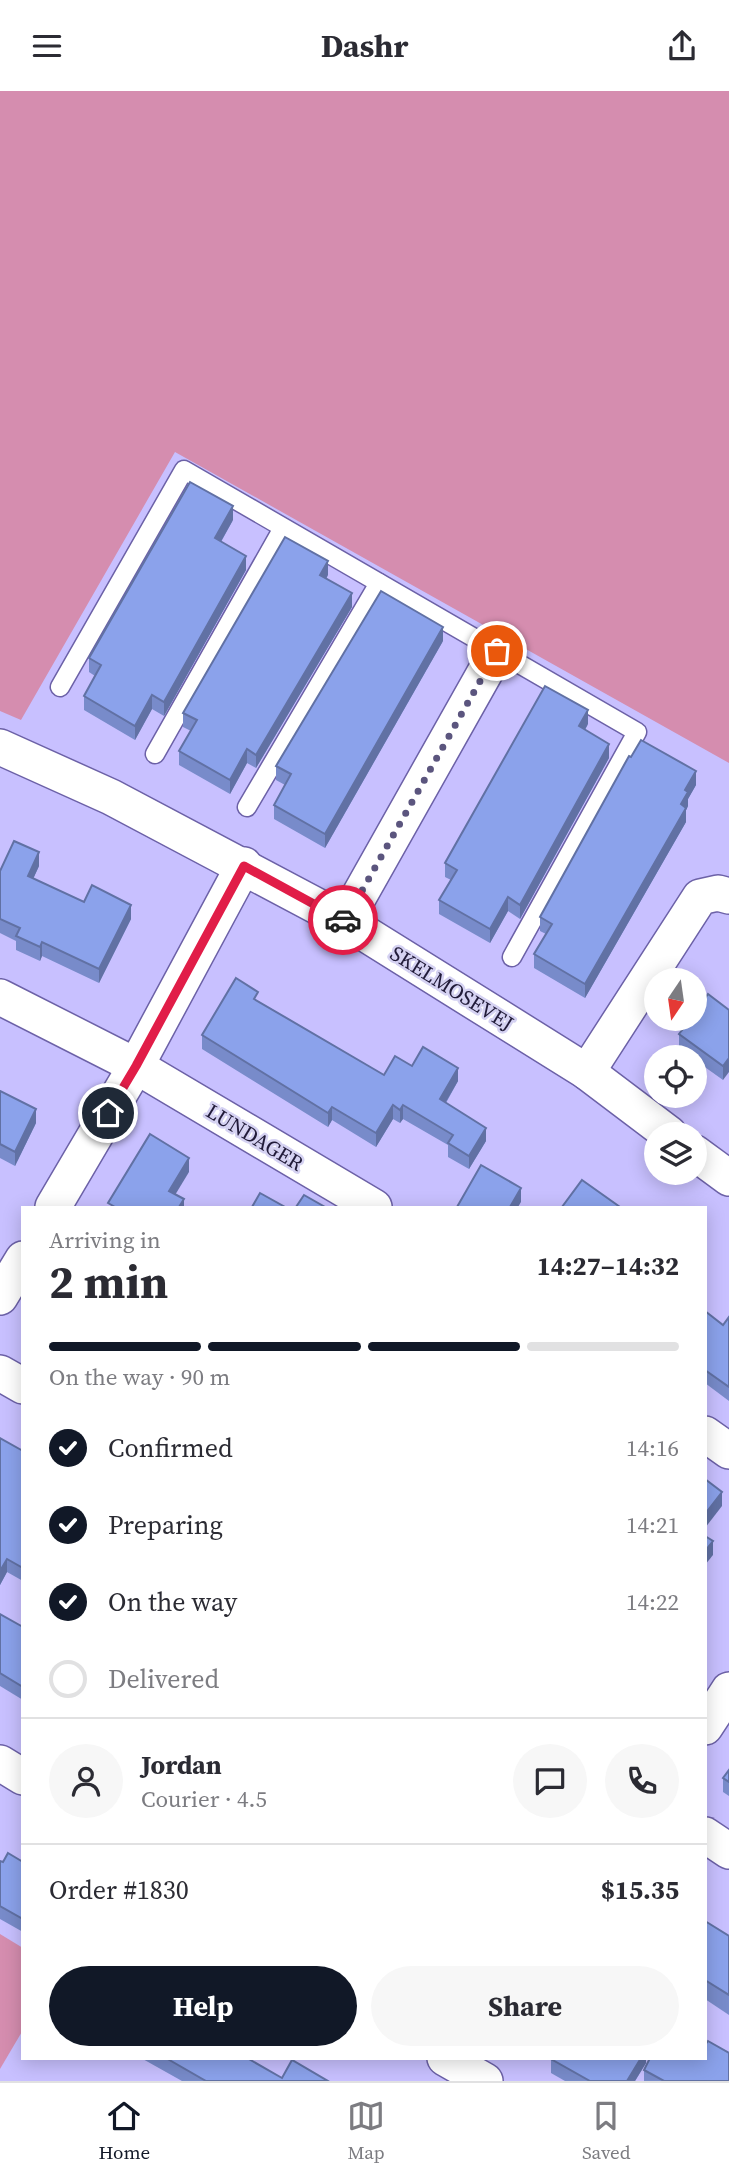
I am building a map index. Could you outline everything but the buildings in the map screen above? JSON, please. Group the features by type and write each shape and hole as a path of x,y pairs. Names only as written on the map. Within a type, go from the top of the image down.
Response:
{"street":[{"path":"345,921 497,651"},
{"name":"SKELMOSEVEJ","path":"0,747 111,797 345,921 587,1072 653,1122"},
{"path":"54,1206 136,1066 244,866"},
{"path":"587,1072 700,897 718,893 729,896"},
{"name":"LUNDAGER","path":"0,997 136,1066 372,1206"},
{"path":"707,1162 729,1178"},
{"path":"0,1297 21,1262"},
{"path":"0,1373 21,1385"},
{"path":"707,1435 729,1451"},
{"path":"707,1724 729,1691"},
{"path":"0,1763 21,1776"},
{"path":"707,1836 729,1850"},
{"path":"448,2060 487,2081 501,2060"}],"lane":[{"path":"60,688 184,470 637,732 512,957"},
{"path":"155,754 283,528"},
{"path":"247,807 379,583"}],"shaded area":[{"path":"0,91 729,91 729,763 175,452 21,720 0,711"},
{"path":"0,1934 21,1947 21,2033 0,2069"}],"way so far":[{"path":"343,920 345,921 497,651"}],"route":[{"path":"108,1113 244,866 343,920"}]}
